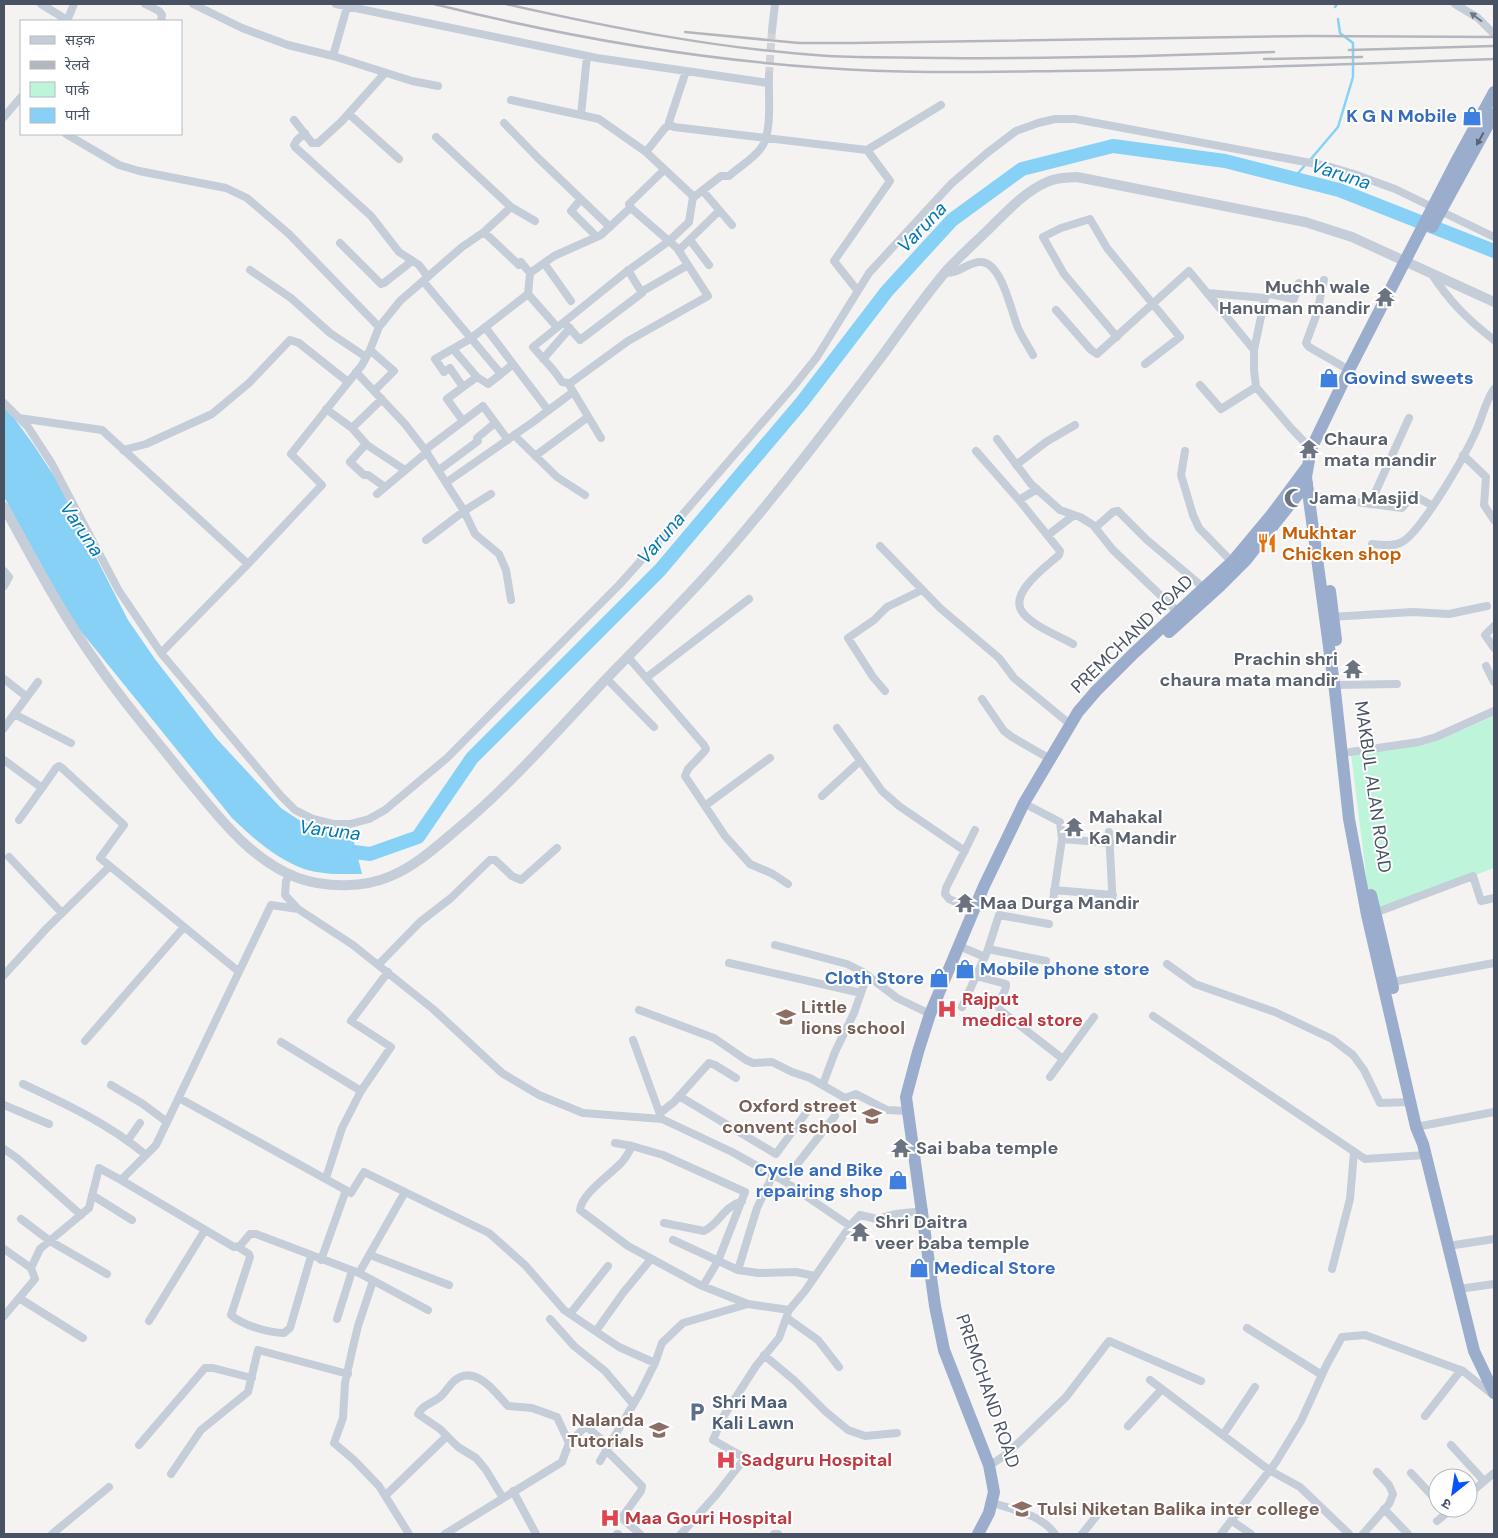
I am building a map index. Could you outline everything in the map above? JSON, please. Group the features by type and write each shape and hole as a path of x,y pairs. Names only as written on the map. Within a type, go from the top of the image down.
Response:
{"highway":[{"path":"1395,288 1462,161 1494,92"},
{"path":"1462,161 1494,114"},
{"name":"MAKBUL ALAN ROAD","path":"1329,617 1307,483 1307,466 1311,449 1349,370 1395,288"},
{"name":"MAKBUL ALAN ROAD","path":"1350,784 1329,617 1314,475 1317,456 1395,288"},
{"name":"PREMCHAND ROAD","path":"978,1534 996,1504 1000,1482 963,1384 946,1328 907,1111 906,1098 910,1078 930,1014 984,886 1024,803 1082,707 1096,690 1232,562 1272,514 1307,466"},
{"name":"PREMCHAND ROAD","path":"978,904 991,887 1031,807 1075,732 1098,701 1134,663 1213,593 1246,560 1307,483"},
{"name":"MAKBUL ALAN ROAD","path":"1338,685 1350,752 1349,819 1372,914 1410,1102 1420,1126"},
{"name":"MAKBUL ALAN ROAD","path":"1372,914 1392,982 1424,1150 1474,1350 1494,1395"},
{"name":"PREMCHAND ROAD","path":"910,1078 932,1285 944,1350 989,1466 996,1504 997,1514 985,1534"},
{"name":"MAKBUL ALAN ROAD","path":"1467,1322 1494,1374"}],"street":[{"path":"40,4 65,20"},
{"path":"67,20 74,4"},
{"path":"145,4 162,15 161,20"},
{"path":"193,4 242,28 288,45 333,56 412,81 438,86"},
{"path":"336,4 587,56 686,71 769,79 768,125 762,148 729,176 721,176 693,197 689,222 669,241 628,270 533,347 548,365 552,367 562,382 567,382 601,438"},
{"path":"772,30 775,4"},
{"path":"1455,4 1478,18 1494,34"},
{"path":"333,56 347,7"},
{"path":"581,115 587,56"},
{"path":"670,126 669,122 686,71"},
{"path":"294,120 312,143 318,143 349,114 386,73"},
{"path":"4,117 20,98"},
{"path":"511,100 599,119 646,152 693,197"},
{"path":"646,152 665,128 670,126 867,150 941,105"},
{"path":"349,114 399,158"},
{"path":"4,403 28,427 52,464 119,591 161,652 280,796 295,810 313,819 333,824 350,824 369,819 385,810 447,758 619,585 793,387 827,342 857,290 875,266 951,184 1016,131 1055,119 1075,118 1327,166 1395,189 1494,237"},
{"path":"504,123 610,227"},
{"path":"304,133 297,140 294,145 295,147 371,216 399,252 419,264 426,279 470,339 501,374"},
{"path":"70,135 119,165 139,171 226,188 247,198 289,234 379,326"},
{"path":"436,137 511,207 535,220"},
{"path":"857,290 834,261 890,181 867,150"},
{"path":"568,384 628,341 708,296 678,248 632,209 629,204 664,170"},
{"path":"4,507 58,604 97,665 222,820 257,853 279,869 310,882 355,884 378,880 410,866 440,844 504,787 539,752 685,599 761,510 945,273 1030,191 1046,182 1060,178 1077,178 1305,222 1352,237 1494,302"},
{"path":"703,191 732,225"},
{"path":"581,199 571,211 597,237"},
{"path":"161,652 248,564 322,485 291,454 356,372 368,353 379,326 400,301 462,247 484,232 511,207"},
{"path":"530,273 563,252 597,237 628,210 632,209"},
{"path":"678,248 680,249 690,240 719,211"},
{"path":"1117,337 1064,274 1043,237 1060,228 1090,218 1107,248 1180,337 1145,364"},
{"path":"484,232 519,265 521,262 530,273 528,294 557,327"},
{"path":"690,240 709,266"},
{"path":"340,243 381,284 412,260"},
{"path":"945,273 954,273 979,262 984,262 994,269 1004,288 1019,330 1033,356"},
{"path":"544,263 572,301"},
{"path":"564,322 580,340 641,292 688,265"},
{"path":"250,270 291,298 330,334 368,353 394,371 374,391"},
{"path":"628,270 641,292"},
{"path":"1056,310 1091,350 1097,354 1189,271 1254,350"},
{"path":"1431,273 1444,295 1468,319 1494,340"},
{"path":"1324,280 1317,313 1306,343 1309,347 1349,370"},
{"path":"1299,283 1294,298 1269,294 1265,298 1254,350 1254,370 1256,387 1311,449"},
{"path":"1207,293 1265,298"},
{"path":"463,387 450,368 444,372 435,359 470,339 528,294"},
{"path":"485,327 548,410"},
{"path":"543,359 570,328"},
{"path":"123,450 146,444 212,414 249,383 290,340 298,343 348,382"},
{"path":"453,349 477,376 488,384 513,364"},
{"path":"356,372 405,424 447,482 475,534 493,548 503,561 511,600"},
{"path":"463,421 447,399 477,376"},
{"path":"1200,385 1221,409 1256,387"},
{"path":"1372,544 1388,545 1402,542 1414,532 1433,506 1476,432 1487,400 1494,388"},
{"path":"447,482 573,392"},
{"path":"352,428 382,399"},
{"path":"377,494 426,451 483,406 495,422 535,456 556,477 585,495"},
{"path":"326,408 352,428 366,444 405,470"},
{"path":"535,456 588,417"},
{"path":"19,418 102,430 248,564"},
{"path":"1370,504 1409,418"},
{"path":"439,470 478,441 477,438 495,422"},
{"path":"1016,465 1046,442 1075,425"},
{"path":"997,439 1036,489 1060,510 1088,521 1096,527 1113,550 1178,612"},
{"path":"366,444 350,462 364,475 368,475 386,487"},
{"path":"976,451 1060,551 1060,554 1031,580 1021,596 1020,607 1029,618 1073,644"},
{"path":"1184,451 1181,475 1193,516 1200,528 1232,562"},
{"path":"1463,455 1486,477 1484,505 1494,520"},
{"path":"1019,500 1036,489"},
{"path":"426,540 464,511 492,494"},
{"path":"1316,497 1402,508 1413,495 1433,506"},
{"path":"1096,527 1113,512 1118,511 1147,540 1204,588"},
{"path":"1048,535 1074,515"},
{"path":"880,546 940,608 999,658 1014,678 1071,725"},
{"path":"4,571 9,577 4,586"},
{"path":"885,691 873,677 848,638 874,620 887,607 922,590"},
{"path":"646,678 749,600"},
{"path":"1329,617 1413,612 1449,614 1487,606"},
{"path":"1494,626 1485,635 1494,648"},
{"path":"628,657 705,747 704,752 685,774 725,836 750,864 773,874 788,884"},
{"path":"1486,666 1494,682"},
{"path":"4,679 27,697"},
{"path":"607,679 654,727"},
{"path":"4,728 38,682"},
{"path":"1338,685 1397,684"},
{"path":"982,699 1004,731 1050,759"},
{"path":"1350,752 1419,742 1436,737 1494,711"},
{"path":"14,714 72,743"},
{"path":"837,728 882,791 899,806 965,851"},
{"path":"706,805 770,758"},
{"path":"4,760 42,788"},
{"path":"822,796 860,761"},
{"path":"19,820 59,766 124,825 100,858 108,867 238,971"},
{"path":"1031,807 1060,822 1062,839 1053,900"},
{"path":"975,830 946,888 945,894 949,899 978,904"},
{"path":"1109,832 1113,907"},
{"path":"1062,839 1111,843"},
{"path":"378,965 414,927 451,898 488,861 494,860 512,876 521,880 557,848"},
{"path":"9,857 62,913"},
{"path":"4,975 108,867"},
{"path":"290,874 286,881 286,895 298,909 346,940 388,972 433,1009 502,1073 539,1095 582,1113 661,1116 784,1181 850,1226"},
{"path":"1372,914 1473,876 1481,901 1494,898"},
{"path":"1054,890 1113,894"},
{"path":"121,1180 156,1145 271,905 298,909"},
{"path":"962,1007 987,953 999,915 1049,924"},
{"path":"86,1041 184,928"},
{"path":"775,945 838,960 855,968 903,1001 930,1014"},
{"path":"959,946 987,953 1046,962"},
{"path":"1392,982 1494,962"},
{"path":"729,963 861,993"},
{"path":"1167,964 1195,984 1275,1012 1332,1039 1353,1055 1364,1070 1380,1103 1410,1102"},
{"path":"326,1178 342,1128 361,1091 391,1047 351,1021 388,972"},
{"path":"824,1084 835,1052 852,1018 867,976"},
{"path":"976,976 1006,984 999,1003 1000,1010 1063,1059"},
{"path":"639,1010 714,1038 746,1060 772,1062 792,1072 807,1076 846,1098 856,1094 887,1110 907,1111"},
{"path":"1152,1016 1365,1159 1424,1150"},
{"path":"1050,1077 1094,1017"},
{"path":"633,1040 661,1116"},
{"path":"281,1042 361,1091"},
{"path":"661,1116 710,1063 715,1064 736,1078"},
{"path":"22,1084 100,1122 128,1140 146,1155"},
{"path":"111,1085 138,1101 167,1122"},
{"path":"680,1096 774,1154 777,1153 806,1113"},
{"path":"179,1098 351,1193 364,1172 489,1234 525,1266 564,1310 619,1346 654,1364"},
{"path":"4,1105 49,1124"},
{"path":"1420,1126 1494,1112"},
{"path":"784,1181 835,1116"},
{"path":"128,1140 140,1123"},
{"path":"614,1143 632,1146 676,1160 742,1189 745,1193 718,1261 703,1286"},
{"path":"632,1146 622,1162 593,1189 580,1209 582,1212 616,1239 703,1286 748,1304 788,1314 818,1340 839,1367"},
{"path":"4,1149 17,1158 81,1215"},
{"path":"1332,1269 1350,1199 1354,1152"},
{"path":"31,1268 40,1249 89,1208 99,1168 249,1254 250,1257 231,1315 263,1330 284,1333 290,1328 311,1256"},
{"path":"738,1270 757,1208 773,1175"},
{"path":"321,1260 346,1190"},
{"path":"337,1319 356,1272 370,1255 405,1192"},
{"path":"92,1195 132,1220"},
{"path":"664,1223 704,1231 730,1206 742,1201"},
{"path":"681,1534 716,1495 744,1458 713,1440 723,1417 756,1366 779,1338 788,1314 850,1226 860,1215 877,1219 895,1214 925,1211"},
{"path":"21,1219 50,1241 107,1274"},
{"path":"149,1321 205,1230"},
{"path":"238,1247 248,1235 252,1234 356,1272 428,1310"},
{"path":"1448,1246 1494,1239"},
{"path":"673,1240 738,1270 758,1273 787,1271 815,1276"},
{"path":"4,1248 31,1268 35,1279 4,1315"},
{"path":"370,1255 449,1285"},
{"path":"596,1331 623,1293 651,1259"},
{"path":"570,1314 608,1266"},
{"path":"373,1281 358,1326 344,1391 343,1418 334,1445 354,1460 376,1482 409,1534"},
{"path":"1459,1289 1494,1284"},
{"path":"19,1298 82,1338"},
{"path":"600,1461 633,1404 654,1364 662,1344 683,1323 748,1304"},
{"path":"550,1319 574,1346 605,1371 633,1404"},
{"path":"1247,1328 1322,1375"},
{"path":"1221,1534 1276,1462 1302,1421 1322,1375 1342,1337 1365,1335 1461,1370 1494,1395"},
{"path":"994,1462 1008,1453 1066,1397 1109,1341 1201,1381"},
{"path":"172,1474 201,1430 247,1394 252,1378 256,1352 259,1349 348,1374"},
{"path":"764,1355 848,1430 865,1436 897,1433"},
{"path":"138,1445 205,1368 213,1368 252,1378"},
{"path":"1425,1416 1461,1370"},
{"path":"503,1498 480,1462 419,1416 421,1409 435,1402 456,1380 475,1376 486,1383 508,1406 532,1408 557,1417 569,1444"},
{"path":"1150,1380 1269,1470 1300,1487 1349,1534"},
{"path":"1223,1435 1254,1387"},
{"path":"1128,1426 1162,1388"},
{"path":"445,1534 562,1462 569,1444 586,1426 642,1484 640,1491 623,1516 624,1520 640,1534"},
{"path":"386,1495 447,1436"},
{"path":"1451,1445 1484,1481"},
{"path":"1363,1534 1392,1499 1392,1489 1377,1472"},
{"path":"1411,1473 1428,1491"},
{"path":"1478,1486 1494,1473"},
{"path":"52,1534 109,1487"},
{"path":"513,1491 536,1534"},
{"path":"996,1504 1042,1521 1055,1534"},
{"path":"1082,1534 1102,1509"},
{"path":"1384,1509 1408,1534"},
{"path":"1437,1522 1441,1518"},
{"path":"1232,1521 1250,1534"}],"green space":[{"path":"1494,716 1494,868 1371,915 1351,754 1441,739"}],"water":[{"path":"4,408 14,418 56,479 128,620 155,659 216,738 281,808 299,820 326,832 352,834 362,874 326,873 304,869 274,854 248,833 232,818 71,619 4,497"}],"waterway":[{"path":"1310,160 1338,127 1353,77 1353,43 1340,33 1338,19"},
{"name":"Varuna","path":"338,850 370,854 418,837 472,758 660,570 802,402 887,291 952,220 1022,169 1113,146 1225,161 1339,190 1494,251"},
{"path":"1293,179 1306,164"}],"tunnel":[{"path":"769,75 772,30"}],"railway":[{"path":"434,4 482,16 628,45 726,59 854,70 942,72 1114,70 1494,59"},
{"path":"506,4 706,43 828,56 1026,58 1274,52"},
{"path":"685,32 799,43 1309,36 1494,37"},
{"path":"1349,50 1494,46"},
{"path":"1264,59 1362,57"}],"place":[{"name":"K G N Mobile","path":"1472,116"},
{"name":"Muchh wale Hanuman mandir","path":"1385,297"},
{"name":"Govind sweets","path":"1329,378"},
{"name":"Chaura mata mandir","path":"1309,449"},
{"name":"Jama Masjid","path":"1294,498"},
{"name":"Mukhtar Chicken shop","path":"1267,543"},
{"name":"Prachin shri chaura mata mandir","path":"1353,669"},
{"name":"Mahakal Ka Mandir","path":"1074,827"},
{"name":"Maa Durga Mandir","path":"965,903"},
{"name":"Mobile phone store","path":"965,969"},
{"name":"Cloth Store","path":"939,978"},
{"name":"Rajput medical store","path":"947,1009"},
{"name":"Little lions school","path":"786,1017"},
{"name":"Oxford street convent school","path":"872,1116"},
{"name":"Sai baba temple","path":"901,1148"},
{"name":"Cycle and Bike repairing shop","path":"898,1180"},
{"name":"Shri Daitra veer baba temple","path":"860,1232"},
{"name":"Medical Store","path":"919,1268"},
{"name":"Shri Maa Kali Lawn","path":"697,1412"},
{"name":"Nalanda Tutorials","path":"659,1430"},
{"name":"Sadguru Hospital","path":"726,1460"},
{"name":"Tulsi Niketan Balika inter college","path":"1022,1509"},
{"name":"Maa Gouri Hospital","path":"610,1518"}]}
